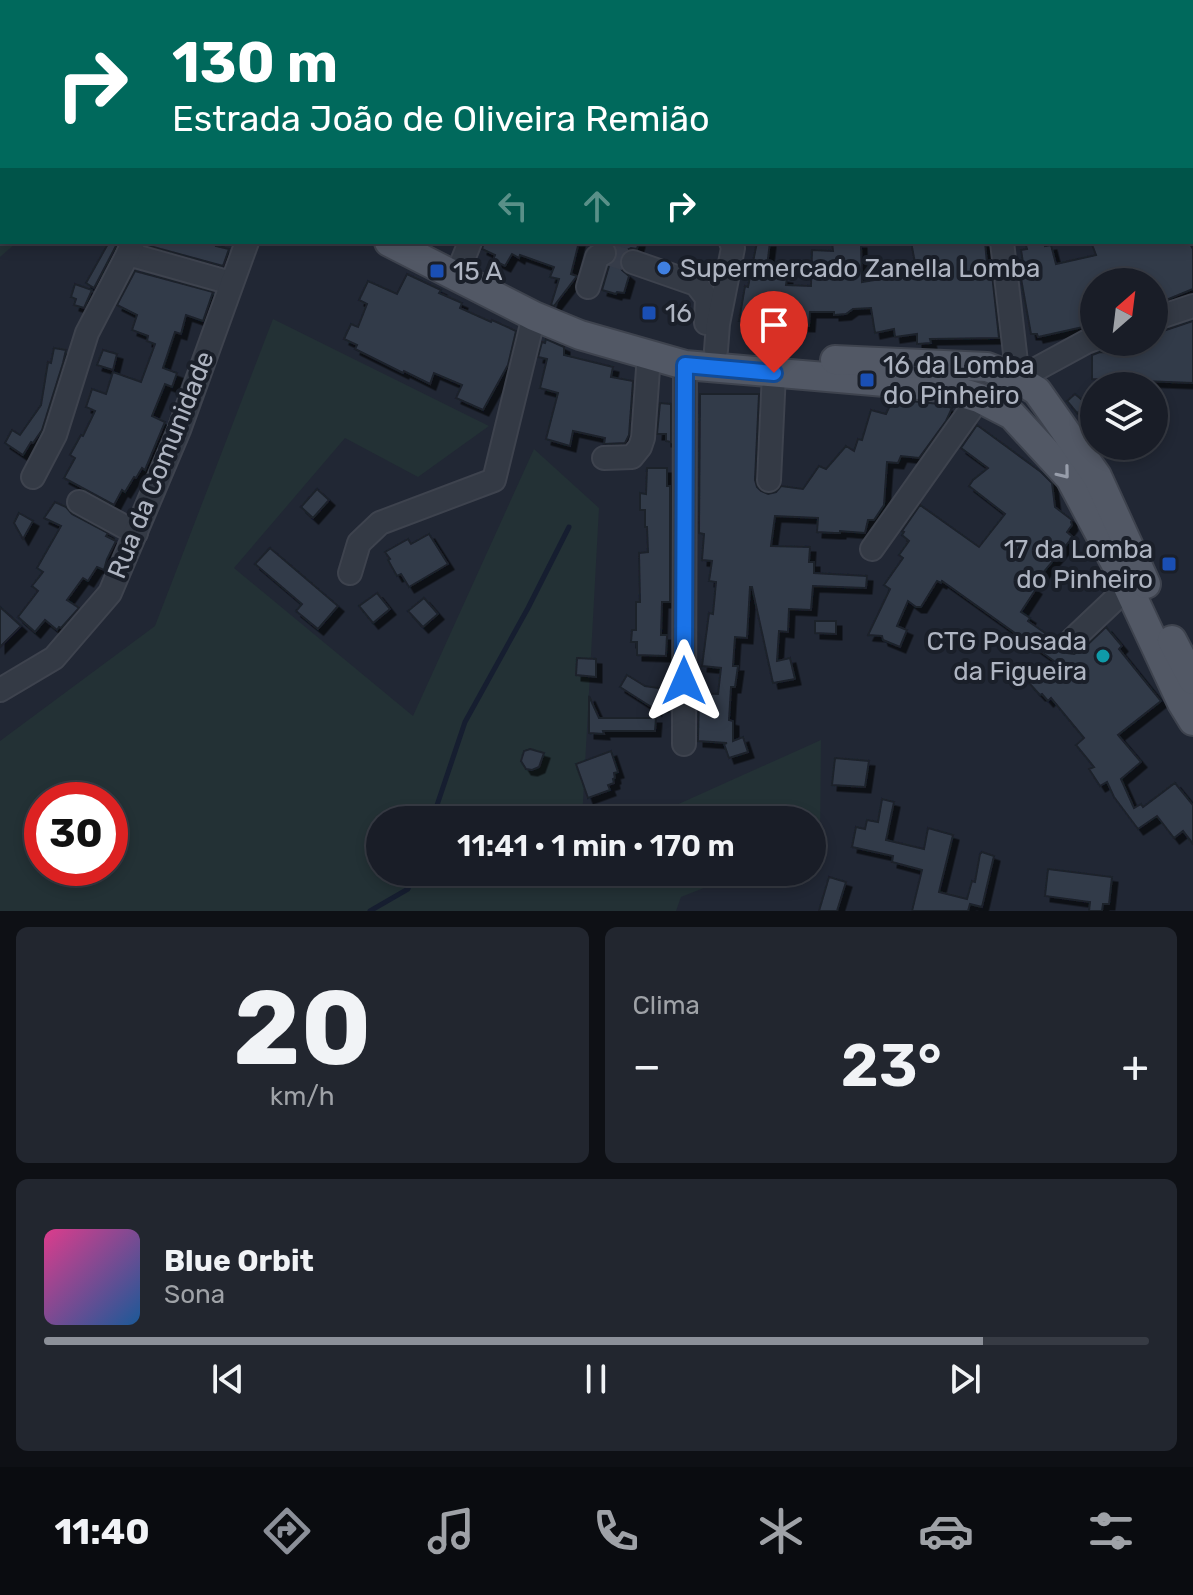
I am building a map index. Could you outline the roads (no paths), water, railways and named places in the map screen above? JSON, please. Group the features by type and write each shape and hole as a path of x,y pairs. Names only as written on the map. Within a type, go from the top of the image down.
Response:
{"main road":[{"path":"393,244 534,316 580,335 685,365 943,387 979,398 1012,415 1070,478 1128,587 1193,721"},
{"path":"433,244 466,252 589,321 684,347 713,332 787,358 987,367 1028,385 1097,476 1180,636 1193,680"},
{"path":"979,398 987,367"},
{"path":"1012,415 1028,385"}],"street":[{"name":"Rua da Comunidade","path":"0,690 54,658 110,593 179,430 246,244"},
{"path":"713,332 732,244"},
{"path":"1002,244 1028,385 1080,346"},
{"path":"33,477 55,435 87,333 130,248 231,283"},
{"path":"588,287 597,257 604,253"},
{"path":"633,262 696,284 707,298 713,332"},
{"path":"1168,314 1193,306"},
{"path":"350,573 359,543 380,523 494,480 534,316"},
{"path":"604,458 632,457 640,447 649,355"},
{"path":"684,744 685,365"},
{"path":"769,480 774,373"},
{"path":"872,549 979,398"},
{"path":"79,502 136,533"},
{"path":"1072,640 1128,587"}],"waterway":[{"path":"437,806 465,722 569,527"},
{"path":"370,911 409,886"}],"tunnel":[{"path":"604,253 633,262"}],"place":[{"name":"Supermercado Zanella Lomba","path":"664,268"},
{"name":"15 A","path":"437,271"},
{"name":"16","path":"649,313"},
{"name":"16 da Lomba do Pinheiro","path":"867,380"},
{"name":"17 da Lomba do Pinheiro","path":"1169,564"},
{"name":"CTG Pousada da Figueira","path":"1103,656"}]}
